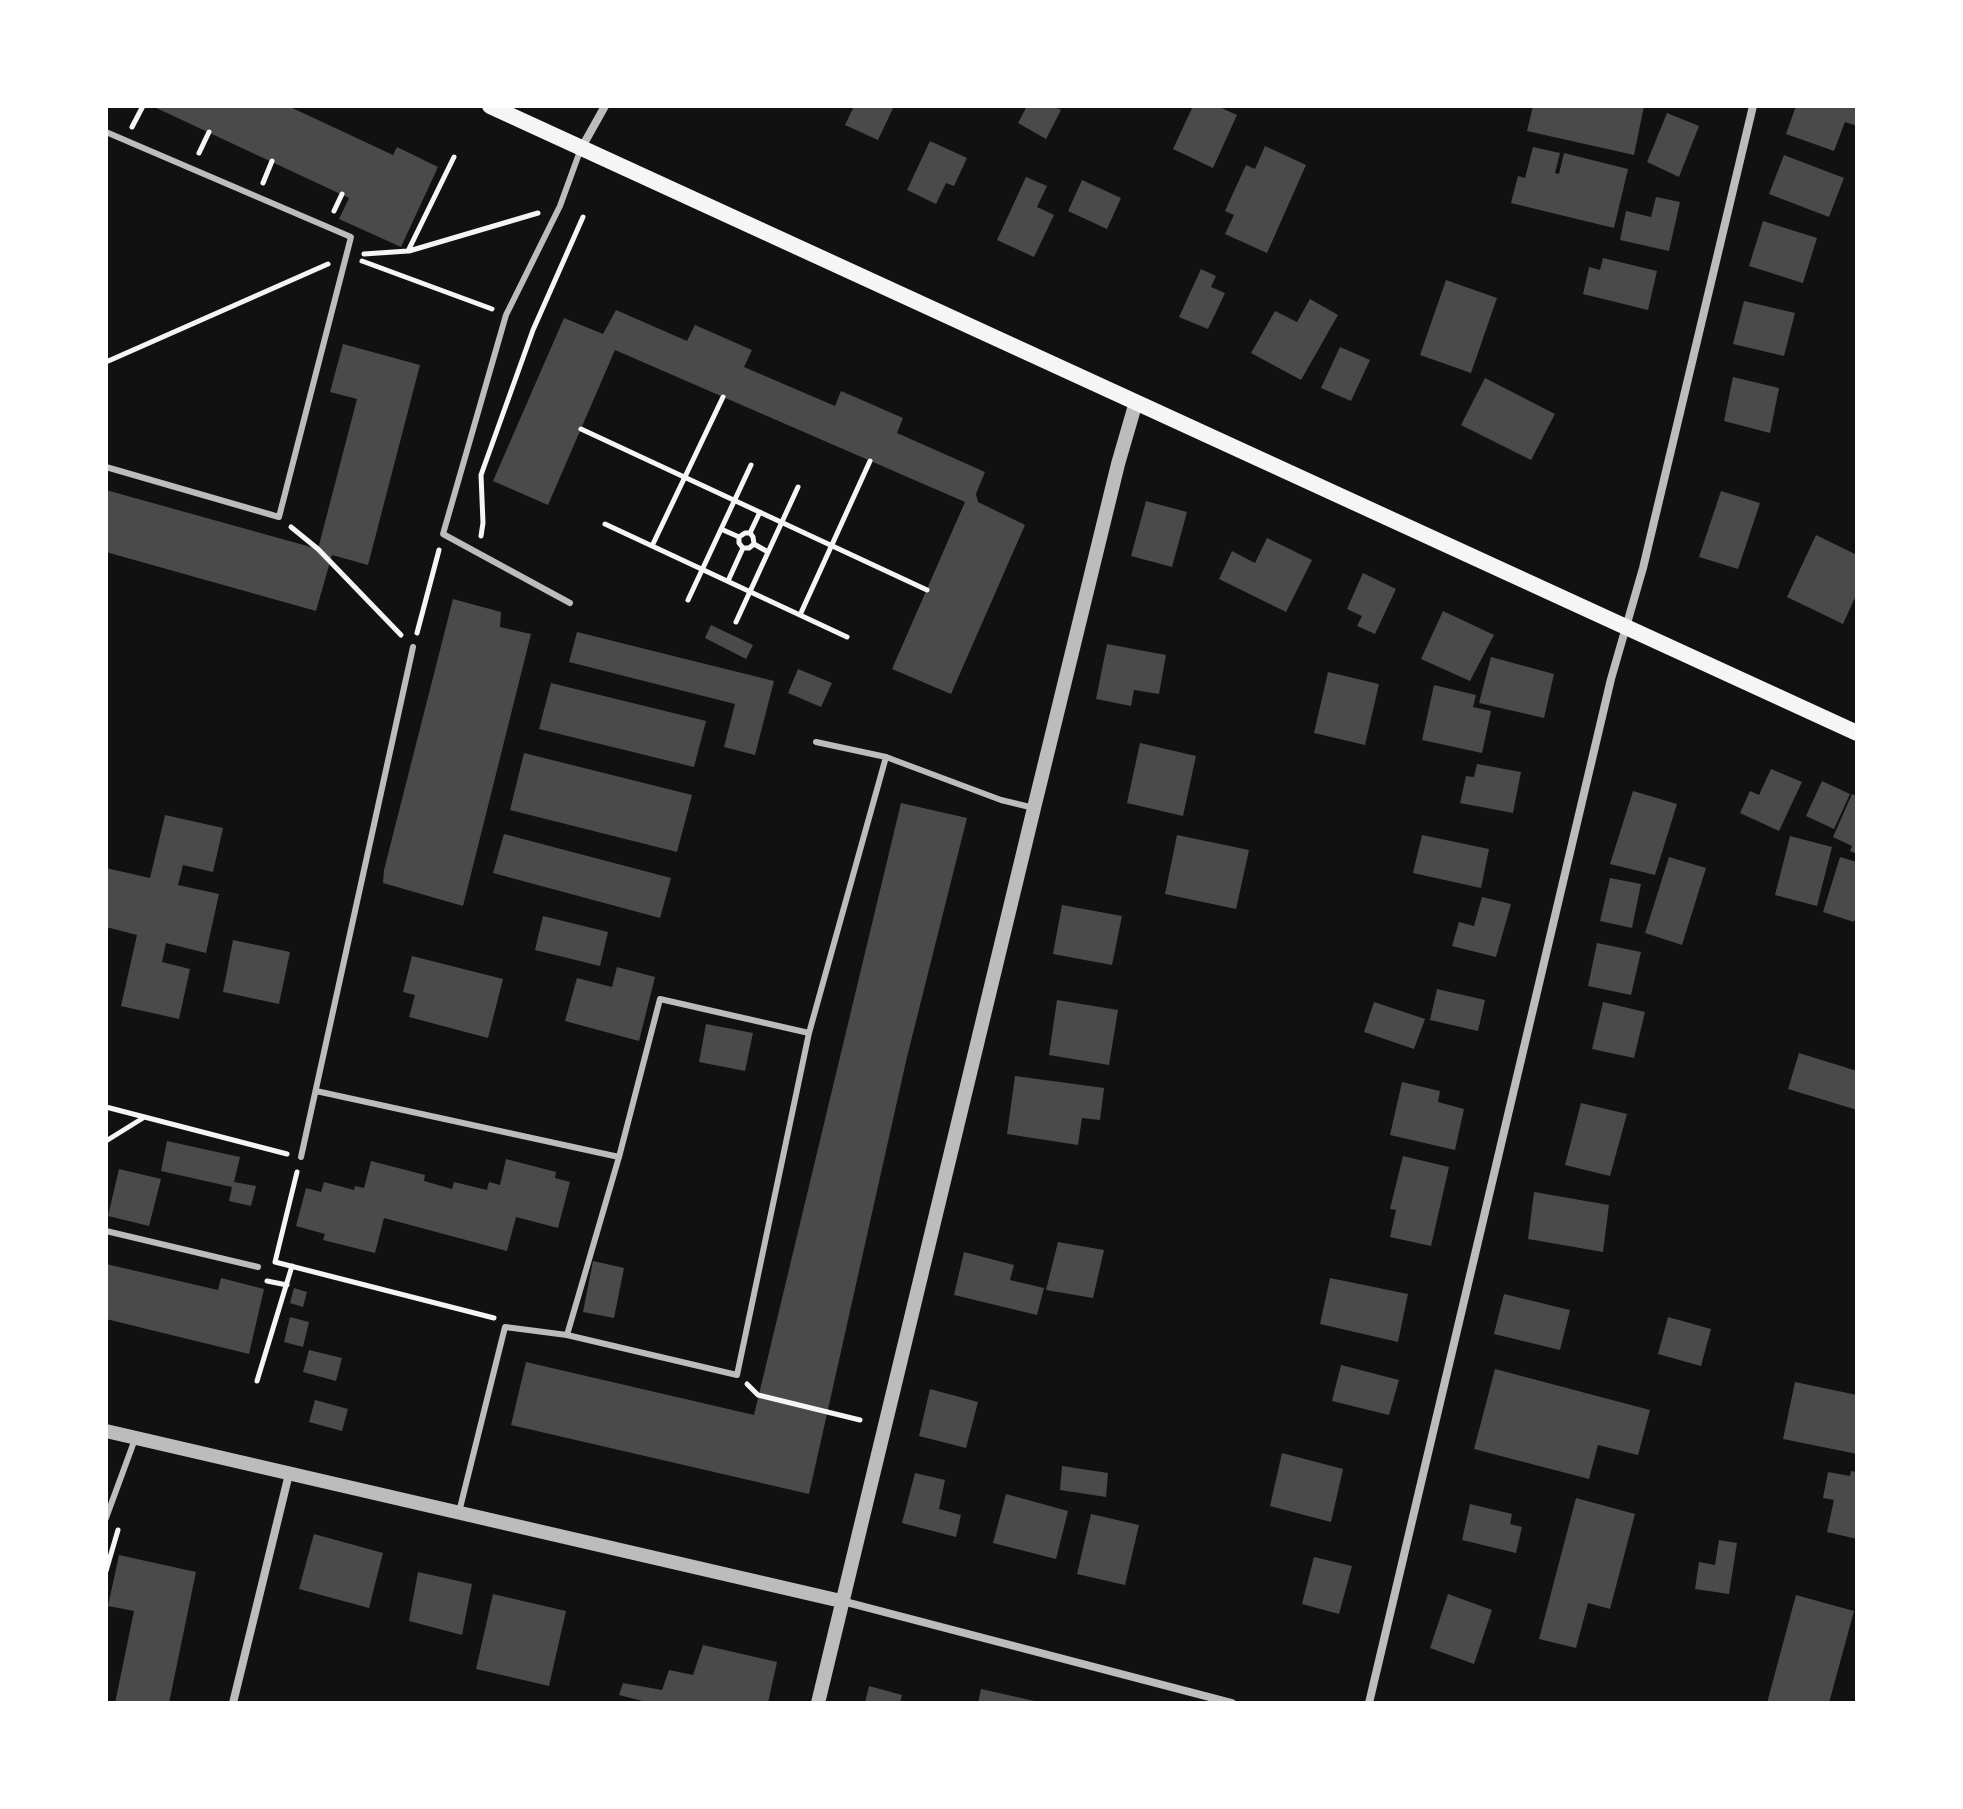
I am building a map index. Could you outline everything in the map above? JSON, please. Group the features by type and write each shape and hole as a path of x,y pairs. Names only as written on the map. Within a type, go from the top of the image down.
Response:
{"main road":[{"path":"490,106 1857,733"}],"street":[{"path":"582,148 605,106"},
{"path":"1369,1703 1608,695 1753,106"},
{"path":"818,1703 1114,479 1136,402"},
{"path":"106,1431 841,1601 1232,1703"},
{"path":"233,1703 289,1474"}],"lane":[{"path":"106,132 351,237 279,517 106,467"},
{"path":"570,603 443,534 506,315 560,206 582,148"},
{"path":"301,1157 413,647"},
{"path":"816,742 886,757 1001,800 1034,808"},
{"path":"459,1513 505,1327 567,1335 737,1375 809,1033 886,757"},
{"path":"567,1335 619,1157 660,999 809,1033"},
{"path":"316,1091 619,1157"},
{"path":"106,1231 258,1267"},
{"path":"106,1518 135,1439"}],"path":[{"path":"408,251 454,157"},
{"path":"106,362 347,255 408,251 560,206"},
{"path":"477,552 483,523 481,475 533,330 583,217"},
{"path":"347,255 506,315"},
{"path":"652,546 723,397"},
{"path":"581,429 927,590"},
{"path":"800,615 870,461"},
{"path":"688,600 751,465"},
{"path":"736,622 798,487"},
{"path":"750,533 760,512"},
{"path":"279,517 318,549 413,647"},
{"path":"605,524 847,637"},
{"path":"721,529 739,537"},
{"path":"739,537 750,533"},
{"path":"750,533 754,544"},
{"path":"413,647 443,534"},
{"path":"739,537 743,548"},
{"path":"754,544 768,552"},
{"path":"743,548 754,544"},
{"path":"728,581 743,548"},
{"path":"106,1107 301,1157 275,1262 507,1321 505,1327"},
{"path":"106,1141 144,1117"},
{"path":"257,1381 292,1266"},
{"path":"737,1375 758,1395 860,1420"}],"building":[{"path":"152,106 288,106 393,155 397,147 438,167 401,247 339,219 349,198"},
{"path":"854,106 894,106 878,140 845,125"},
{"path":"1027,106 1053,106 1061,110 1046,139 1018,123"},
{"path":"1193,106 1217,106 1237,115 1213,168 1173,149"},
{"path":"1533,106 1644,106 1634,155 1527,131"},
{"path":"1796,106 1857,106 1857,126 1845,122 1834,151 1786,134"},
{"path":"1667,113 1699,126 1679,177 1647,162"},
{"path":"930,141 967,158 954,186 946,183 936,204 907,190"},
{"path":"1265,146 1306,165 1267,253 1225,234 1234,215 1225,211 1246,165 1255,169"},
{"path":"1533,147 1560,153 1555,173 1559,174 1564,153 1628,169 1614,228 1511,203 1518,176 1525,178"},
{"path":"1784,155 1844,178 1829,217 1769,194"},
{"path":"1026,177 1047,186 1037,207 1054,215 1034,257 997,240"},
{"path":"1082,180 1121,198 1107,229 1068,211"},
{"path":"1656,197 1680,202 1669,251 1620,240 1626,211 1651,217"},
{"path":"1763,221 1817,238 1803,283 1749,266"},
{"path":"1603,258 1657,271 1648,310 1583,294 1589,267 1600,270"},
{"path":"1201,269 1216,276 1211,287 1225,293 1208,329 1179,317"},
{"path":"1446,280 1497,298 1471,373 1420,355"},
{"path":"1310,299 1338,315 1301,380 1251,353 1275,311 1297,322"},
{"path":"1744,301 1795,313 1784,356 1733,344"},
{"path":"616,310 687,341 695,325 752,350 744,367 835,406 841,391 903,418 897,433 985,472 976,494 978,502 1025,525 951,694 892,669 965,502 615,350 548,505 493,481 564,318 603,334"},
{"path":"343,344 420,365 368,565 332,555 316,611 106,552 106,490 318,549 357,399 330,392"},
{"path":"1340,347 1370,360 1351,401 1321,388"},
{"path":"1733,377 1779,388 1770,433 1724,421"},
{"path":"1485,378 1555,414 1531,460 1461,425"},
{"path":"1721,491 1760,503 1738,569 1699,557"},
{"path":"1146,501 1187,512 1172,567 1131,556"},
{"path":"1816,535 1857,555 1857,593 1843,624 1787,597"},
{"path":"1267,538 1312,560 1286,612 1219,579 1232,551 1255,563"},
{"path":"1363,573 1396,589 1375,634 1357,626 1362,616 1347,609"},
{"path":"453,599 501,612 500,627 531,634 463,906 383,883"},
{"path":"1443,611 1494,635 1470,681 1421,659"},
{"path":"711,625 753,645 746,659 705,638"},
{"path":"577,632 774,681 755,755 724,747 735,704 569,662"},
{"path":"1107,644 1166,655 1159,694 1134,690 1131,706 1096,699"},
{"path":"1491,657 1554,674 1544,718 1479,703"},
{"path":"798,669 832,683 821,707 788,693"},
{"path":"1328,672 1379,684 1365,745 1314,733"},
{"path":"551,683 706,721 694,767 539,729"},
{"path":"1434,685 1476,695 1473,707 1491,711 1482,753 1422,740"},
{"path":"1140,743 1196,756 1183,816 1127,803"},
{"path":"524,753 692,795 677,852 510,810"},
{"path":"1477,764 1521,772 1513,813 1460,803 1466,776 1474,777"},
{"path":"1771,769 1802,782 1779,831 1740,813 1750,791 1759,795"},
{"path":"1822,781 1850,794 1834,829 1806,816"},
{"path":"1633,791 1677,804 1655,875 1610,864"},
{"path":"1852,794 1857,796 1857,854 1850,851 1852,846 1833,837"},
{"path":"901,803 967,818 907,1057 809,1494 511,1425 526,1362 754,1415"},
{"path":"165,815 223,828 213,872 183,865 178,885 219,894 206,953 166,943 162,962 190,969 179,1019 121,1006 137,935 106,927 106,868 150,878"},
{"path":"504,834 671,878 660,918 493,873"},
{"path":"1177,835 1249,850 1236,909 1165,894"},
{"path":"1422,835 1489,849 1481,888 1413,873"},
{"path":"1790,836 1832,847 1817,906 1775,895"},
{"path":"1669,857 1706,868 1682,945 1645,933"},
{"path":"1840,857 1857,862 1857,913 1854,922 1823,912"},
{"path":"1610,878 1641,884 1632,928 1600,921"},
{"path":"1482,897 1511,904 1496,957 1452,946 1459,922 1474,926"},
{"path":"1062,905 1122,916 1112,965 1053,954"},
{"path":"543,916 608,932 600,966 535,950"},
{"path":"233,940 290,952 279,1004 223,992"},
{"path":"1597,943 1641,952 1631,995 1588,986"},
{"path":"412,956 503,979 488,1038 409,1017 415,995 403,992"},
{"path":"617,967 655,977 639,1041 565,1021 577,978 612,987"},
{"path":"1437,989 1485,1000 1478,1031 1430,1020"},
{"path":"1057,1000 1118,1010 1109,1065 1049,1055"},
{"path":"1374,1002 1425,1019 1414,1049 1364,1032"},
{"path":"1603,1002 1645,1012 1634,1058 1592,1049"},
{"path":"706,1024 753,1033 745,1071 699,1062"},
{"path":"1799,1053 1857,1071 1857,1110 1788,1089"},
{"path":"1015,1076 1104,1088 1100,1120 1082,1118 1078,1145 1007,1134"},
{"path":"1402,1082 1440,1091 1438,1102 1464,1109 1455,1150 1390,1135"},
{"path":"1581,1103 1627,1114 1610,1176 1565,1165"},
{"path":"167,1141 240,1157 234,1182 256,1186 251,1206 229,1201 232,1187 161,1171"},
{"path":"1403,1156 1449,1167 1431,1246 1390,1237 1396,1210 1390,1209"},
{"path":"506,1159 556,1172 555,1178 570,1182 558,1228 516,1217 507,1251 384,1218 375,1253 323,1240 325,1234 296,1226 306,1188 321,1192 324,1182 354,1190 355,1186 364,1188 371,1161 425,1175 424,1181 452,1189 454,1182 487,1190 489,1182 500,1185"},
{"path":"119,1169 161,1179 149,1226 108,1216"},
{"path":"1534,1192 1609,1205 1603,1252 1528,1239"},
{"path":"1058,1242 1104,1250 1093,1298 1046,1290"},
{"path":"964,1252 1014,1265 1010,1280 1044,1288 1037,1315 954,1295"},
{"path":"593,1261 624,1268 614,1318 583,1312"},
{"path":"106,1264 218,1290 221,1278 264,1289 249,1354 106,1319"},
{"path":"1330,1278 1408,1294 1398,1342 1320,1324"},
{"path":"294,1288 307,1292 303,1307 290,1303"},
{"path":"1504,1294 1570,1310 1560,1350 1494,1334"},
{"path":"290,1317 309,1322 303,1347 284,1342"},
{"path":"1668,1317 1711,1329 1701,1366 1658,1354"},
{"path":"309,1350 342,1358 336,1381 303,1372"},
{"path":"1341,1365 1399,1380 1389,1415 1332,1401"},
{"path":"1495,1369 1650,1410 1638,1455 1598,1445 1589,1479 1474,1449"},
{"path":"1795,1382 1857,1395 1857,1454 1783,1439"},
{"path":"930,1389 978,1402 966,1448 919,1436"},
{"path":"315,1400 348,1409 342,1431 309,1422"},
{"path":"1282,1453 1343,1469 1331,1522 1270,1506"},
{"path":"1062,1466 1108,1473 1106,1497 1060,1490"},
{"path":"1851,1471 1857,1472 1857,1539 1827,1532 1834,1500 1823,1498 1828,1472 1850,1476"},
{"path":"915,1473 945,1480 939,1509 961,1515 956,1537 902,1523"},
{"path":"1006,1494 1068,1511 1056,1559 993,1543"},
{"path":"1576,1498 1635,1514 1610,1609 1588,1603 1576,1648 1539,1639"},
{"path":"1470,1504 1512,1514 1510,1524 1522,1527 1516,1553 1462,1540"},
{"path":"1091,1514 1139,1525 1125,1585 1077,1574"},
{"path":"314,1534 383,1553 369,1608 299,1589"},
{"path":"1719,1540 1737,1543 1729,1594 1695,1589 1699,1562 1715,1565"},
{"path":"119,1555 196,1572 169,1703 115,1703 134,1611 108,1606"},
{"path":"1314,1557 1352,1566 1339,1614 1302,1604"},
{"path":"418,1572 472,1584 462,1635 409,1621"},
{"path":"493,1594 566,1611 549,1686 476,1669"},
{"path":"1448,1594 1492,1610 1474,1664 1430,1648"},
{"path":"1796,1595 1854,1611 1829,1703 1767,1703"},
{"path":"703,1645 777,1662 768,1703 650,1703 619,1695 623,1683 662,1690 669,1670 693,1675"},
{"path":"869,1686 902,1695 900,1703 865,1703"},
{"path":"981,1689 1039,1702 1039,1703 978,1703"}]}
